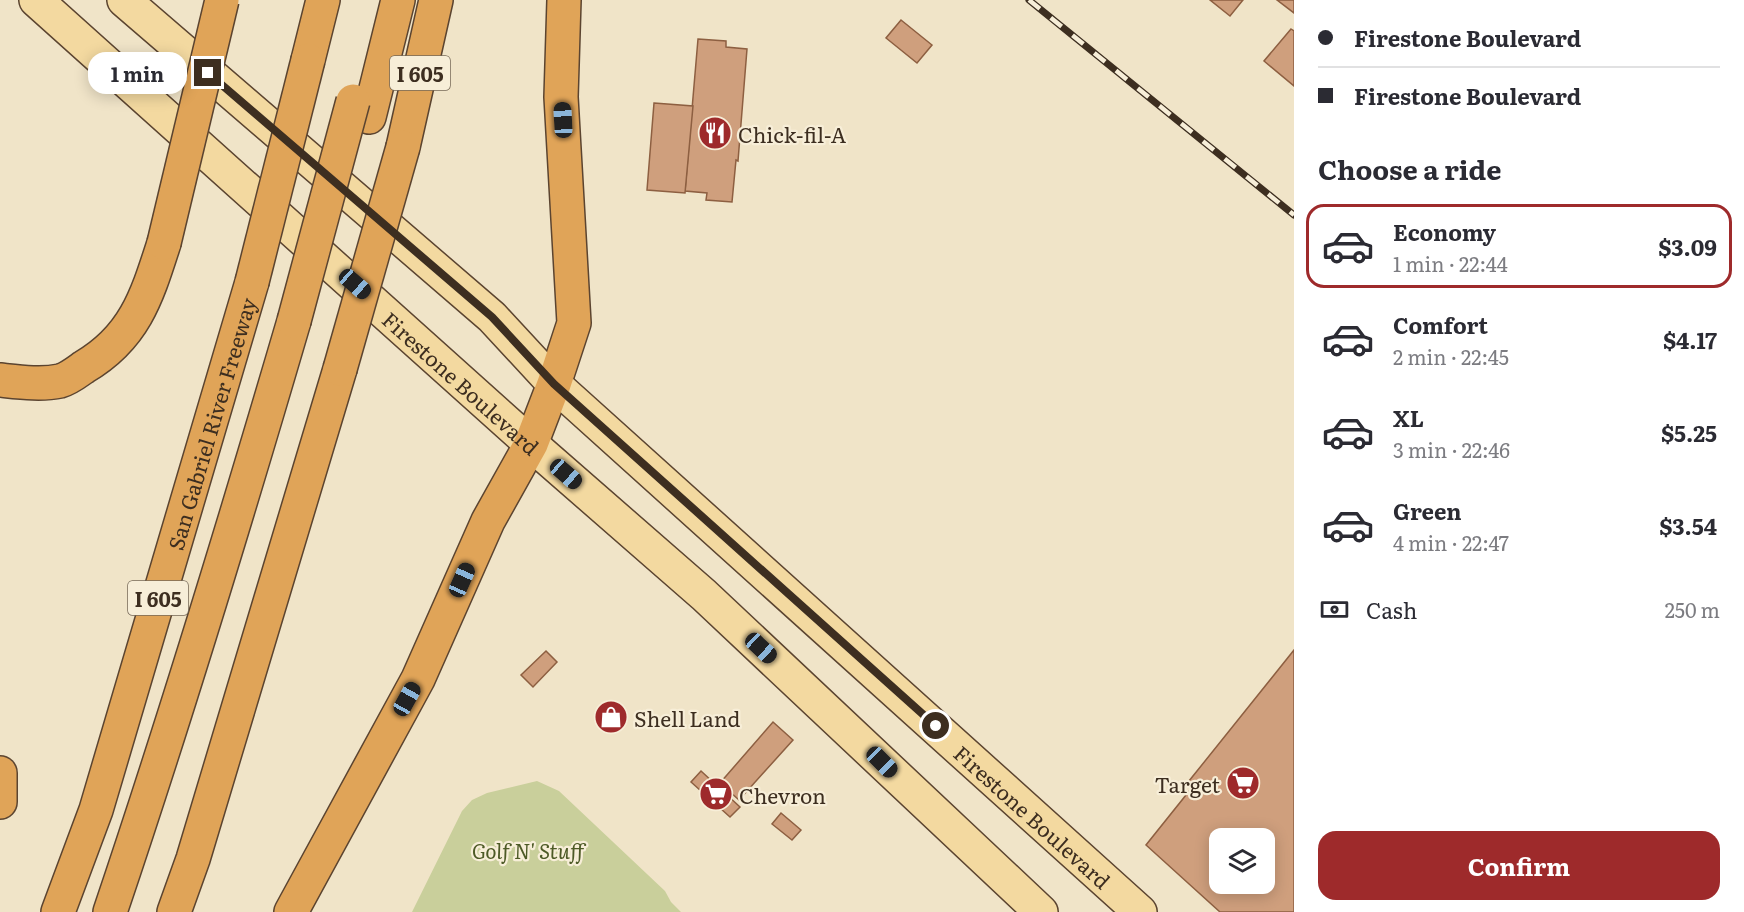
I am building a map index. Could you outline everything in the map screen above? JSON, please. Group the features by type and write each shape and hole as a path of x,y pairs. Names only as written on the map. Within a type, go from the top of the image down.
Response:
{"highway":[{"path":"0,380 26,383 61,381 94,361 123,337 146,298 164,243 222,0"},
{"name":"San Gabriel River Freeway","path":"58,912 96,810 252,282 323,0"},
{"path":"361,109 379,0"},
{"path":"128,912 151,844 302,329 361,109 398,0"},
{"name":"I 605","path":"174,912 193,859 340,369 403,147 436,0"},
{"path":"291,912 418,678 488,521 531,444 574,323 561,97 564,0"},
{"path":"110,912 153,784 239,510 302,329"},
{"path":"0,774 0,802"}],"main road":[{"name":"Firestone Boulevard","path":"36,0 531,444 704,595 1041,912"},
{"name":"Firestone Boulevard","path":"124,0 492,317 554,384 1140,912"}],"green space":[{"name":"Golf N' Stuff","path":"537,781 559,791 665,891 671,902 681,912 412,912 462,811 472,800 487,793"}],"building":[{"path":"1210,0 1243,0 1230,16"},
{"path":"1277,0 1294,0 1294,13"},
{"path":"901,20 932,45 917,63 886,38"},
{"path":"1291,29 1294,31 1294,86 1264,61"},
{"name":"Chick-fil-A","path":"698,39 726,41 726,47 747,49 738,161 736,160 732,202 706,200 707,193 685,191"},
{"path":"654,103 693,106 685,193 647,190"},
{"name":"Target","path":"1294,650 1294,912 1220,912 1146,845 1194,785 1189,781"},
{"path":"546,651 557,662 533,687 521,675"},
{"name":"Chevron","path":"773,722 793,740 739,800 720,783"},
{"name":"Chevron","path":"701,771 740,807 730,817 691,782"},
{"name":"Chevron","path":"781,813 801,830 792,840 772,824"}],"railway":[{"path":"1029,0 1294,215"}],"place":[{"name":"Chick-fil-A","path":"715,133"},
{"name":"Shell Land","path":"611,717"},
{"name":"Target","path":"1243,783"},
{"name":"Chevron","path":"716,794"}],"route":[{"path":"208,73 492,317 554,384 936,726"}]}
